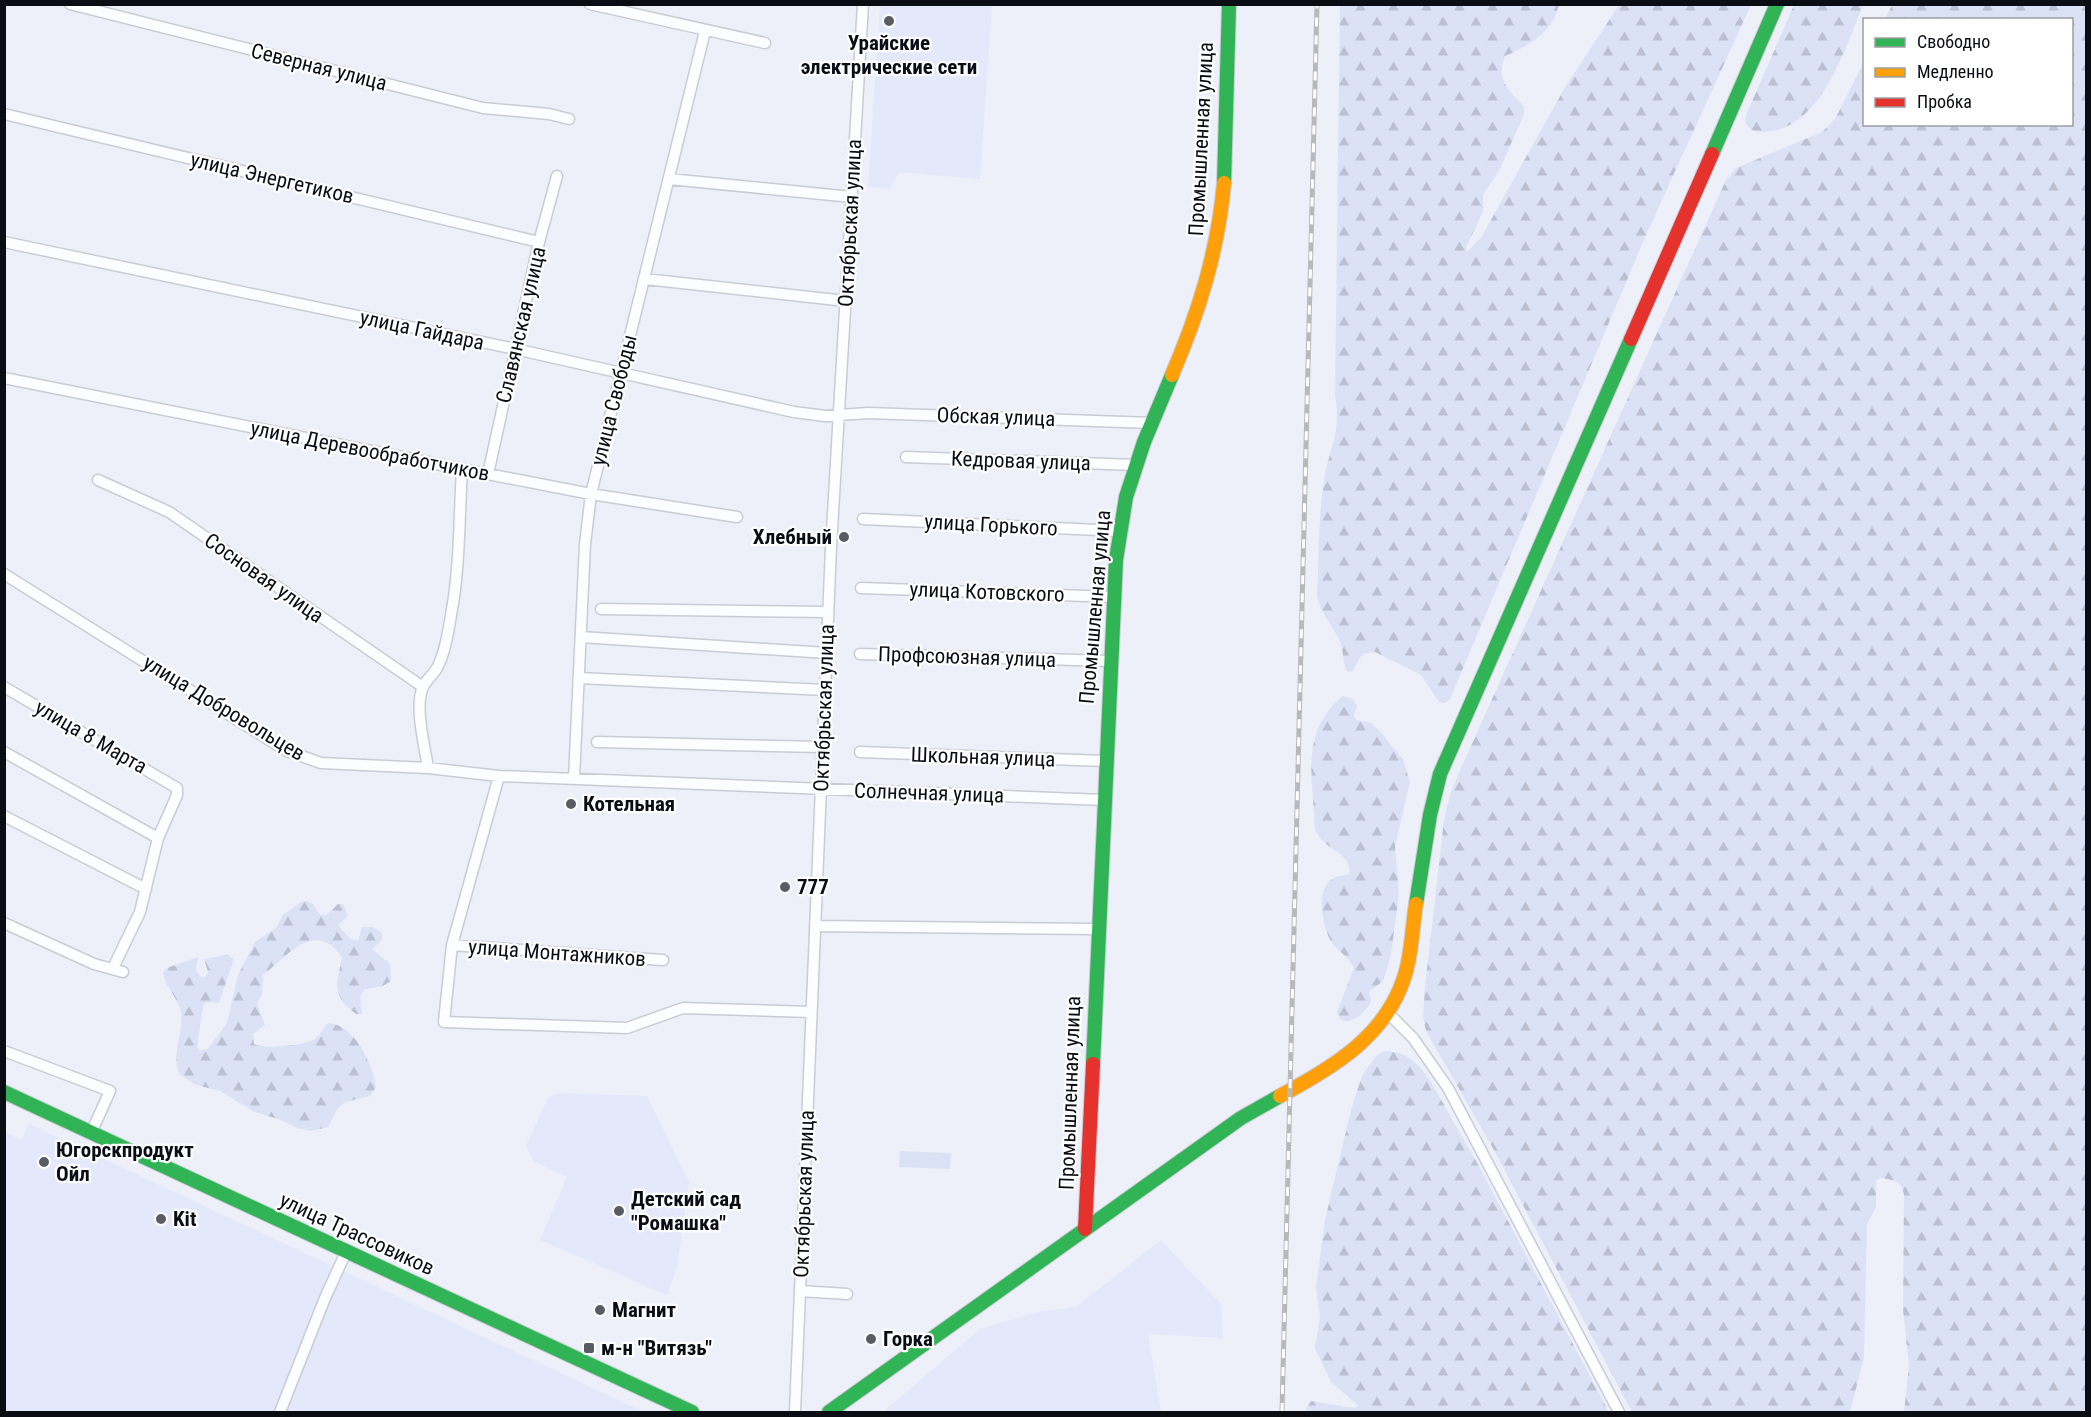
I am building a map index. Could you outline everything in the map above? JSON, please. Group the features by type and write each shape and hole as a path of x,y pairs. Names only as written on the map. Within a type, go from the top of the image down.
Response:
{"main road":[{"name":"Промышленная улица","path":"1086,1229 1103,800 1114,597 1120,531 1126,497 1136,465 1198,310 1218,240 1224,180 1228,4"},
{"path":"829,1413 1256,1108 1335,1065 1369,1038 1388,1014 1398,996 1407,964 1430,815 1440,774 1777,4"},
{"name":"улица Трассовиков","path":"4,1092 692,1413"}],"street":[{"name":"Северная улица","path":"70,4 483,108 549,114 569,119"},
{"path":"590,4 765,43"},
{"name":"Октябрьская улица","path":"795,1413 828,612 863,4"},
{"name":"улица Свободы","path":"574,778 591,494 705,31"},
{"name":"улица Энергетиков","path":"4,114 539,242"},
{"name":"Славянская улица","path":"488,474 539,242 557,176"},
{"path":"669,178 852,197"},
{"name":"улица Гайдара","path":"4,242 515,349 794,412 839,415"},
{"path":"645,279 846,301"},
{"name":"улица Деревообработчиков","path":"4,378 591,494 737,516"},
{"name":"Обская улица","path":"839,415 868,413 1153,423"},
{"name":"Кедровая улица","path":"906,457 1136,465"},
{"path":"428,768 421,724 423,687 437,668 443,654 454,594 462,469"},
{"name":"Сосновая улица","path":"98,480 169,512 423,687"},
{"name":"улица Горького","path":"863,519 1120,531"},
{"name":"улица Добровольцев","path":"4,574 304,759 321,763 428,768 499,776 574,778"},
{"name":"улица Котовского","path":"861,588 1114,597"},
{"path":"601,609 828,612"},
{"path":"581,636 827,653"},
{"name":"Профсоюзная улица","path":"860,654 1111,661"},
{"path":"579,678 825,690"},
{"name":"улица 8 Марта","path":"4,687 177,788 177,795 158,838"},
{"path":"597,742 822,747"},
{"path":"4,752 158,838 140,912 118,970 94,964 4,923"},
{"name":"Школьная улица","path":"860,753 1105,761"},
{"name":"улица Монтажников","path":"499,776 452,945 444,1022 627,1028 682,1008 811,1012"},
{"name":"Солнечная улица","path":"574,778 1103,800"},
{"path":"4,816 146,889"},
{"path":"815,926 1098,929"},
{"name":"улица Монтажников","path":"452,945 663,960"},
{"path":"1388,1014 1419,1045 1463,1113 1618,1413"},
{"path":"4,1051 110,1090 91,1133"},
{"path":"280,1413 325,1298 346,1252"},
{"path":"800,1291 847,1294"}],"shaded area":[{"path":"880,5 992,5 980,179 899,172 889,189 868,187"},
{"name":"Детский сад \"Ромашка\"","path":"559,1093 647,1096 689,1182 677,1267 667,1295 540,1240 567,1177 534,1161 526,1146 548,1098"},
{"path":"29,1124 644,1412 5,1412 5,1132 22,1140"},
{"path":"1161,1240 1221,1304 1223,1338 1148,1334 1161,1412 883,1412 980,1329 1037,1312 1076,1307"}],"green space":[{"path":"1340,5 1559,5 1551,23 1539,37 1505,56 1502,65 1503,79 1509,90 1524,106 1524,114 1499,171 1483,195 1483,211 1466,248 1467,252 1482,236 1564,89 1619,5 1751,5 1646,235 1450,699 1445,703 1439,702 1421,675 1375,652 1365,653 1360,657 1353,671 1348,672 1341,644 1321,609 1317,596 1322,495 1337,421 1335,396"},
{"path":"1794,5 1863,5 1837,68 1825,90 1810,109 1793,123 1774,131 1751,130 1745,122 1747,113"},
{"path":"1892,5 2086,5 2086,1412 1904,1412 1909,1366 1903,1309 1904,1194 1901,1186 1896,1182 1881,1178 1876,1181 1876,1207 1867,1224 1864,1357 1850,1412 1632,1412 1495,1152 1426,1031 1423,1018 1425,987 1444,820 1450,795 1461,768 1726,180 1736,168 1822,132 1835,119 1863,64 1863,126 2073,126 2073,18 1886,18"},
{"path":"1343,696 1353,699 1357,706 1354,715 1356,720 1372,723 1403,759 1410,782 1395,846 1399,894 1391,955 1383,981 1369,992 1371,1002 1362,1014 1349,1021 1340,1019 1337,1012 1354,968 1329,937 1322,901 1326,885 1335,878 1349,874 1349,866 1347,860 1319,837 1315,829 1311,775 1314,741 1320,725 1329,710"},
{"path":"307,901 313,904 320,915 328,914 338,904 343,904 348,916 338,925 350,939 358,941 362,927 373,927 382,933 382,940 372,949 390,964 391,981 383,986 365,989 360,996 362,1014 356,1014 342,1001 337,988 342,957 332,946 321,941 311,941 301,945 263,975 262,994 257,1004 265,1025 253,1034 254,1044 275,1046 304,1043 318,1037 328,1023 338,1025 354,1038 371,1067 376,1087 370,1096 345,1102 337,1109 328,1127 311,1131 255,1112 220,1091 196,1085 179,1074 176,1059 181,1012 163,973 167,968 198,957 196,971 201,977 205,977 208,972 204,959 227,955 234,959 219,1003 206,1002 203,1006 197,1047 200,1050 208,1049 227,1023 238,975 255,942 276,928 283,915 301,902"},
{"path":"1384,1051 1406,1056 1422,1070 1431,1082 1480,1168 1609,1412 1304,1412 1311,1401 1354,1408 1359,1406 1331,1382 1315,1348 1320,1317 1316,1287 1325,1220 1351,1110 1362,1076 1376,1056"},
{"path":"900,1151 951,1153 950,1169 899,1167"}],"railway":[{"path":"1282,1412 1317,4"}],"traffic: fast":[{"path":"1224,183 1229,4"},
{"path":"1712,154 1777,4"},
{"path":"1416,904 1430,815 1440,774 1631,339"},
{"path":"1093,1064 1116,560 1126,497 1144,442 1172,375"},
{"path":"4,1092 692,1412"},
{"path":"829,1412 1241,1118 1280,1096"}],"traffic: slow":[{"path":"1172,375 1191,328 1206,281 1217,233 1224,183"},
{"path":"1280,1096 1337,1062 1370,1034 1384,1017 1395,999 1407,969 1416,904"}],"traffic: jam":[{"path":"1631,339 1712,154"},
{"path":"1085,1229 1093,1064"}],"place":[{"name":"Урайские электрические сети","path":"889,21"},
{"name":"Хлебный","path":"844,537"},
{"name":"Котельная","path":"571,804"},
{"name":"777","path":"785,887"},
{"name":"Югорскпродукт Ойл","path":"44,1162"},
{"name":"Детский сад \"Ромашка\"","path":"619,1211"},
{"name":"Kit","path":"161,1219"},
{"name":"Магнит","path":"600,1310"},
{"name":"Горка","path":"871,1339"},
{"name":"м-н \"Витязь\"","path":"589,1348"}]}
